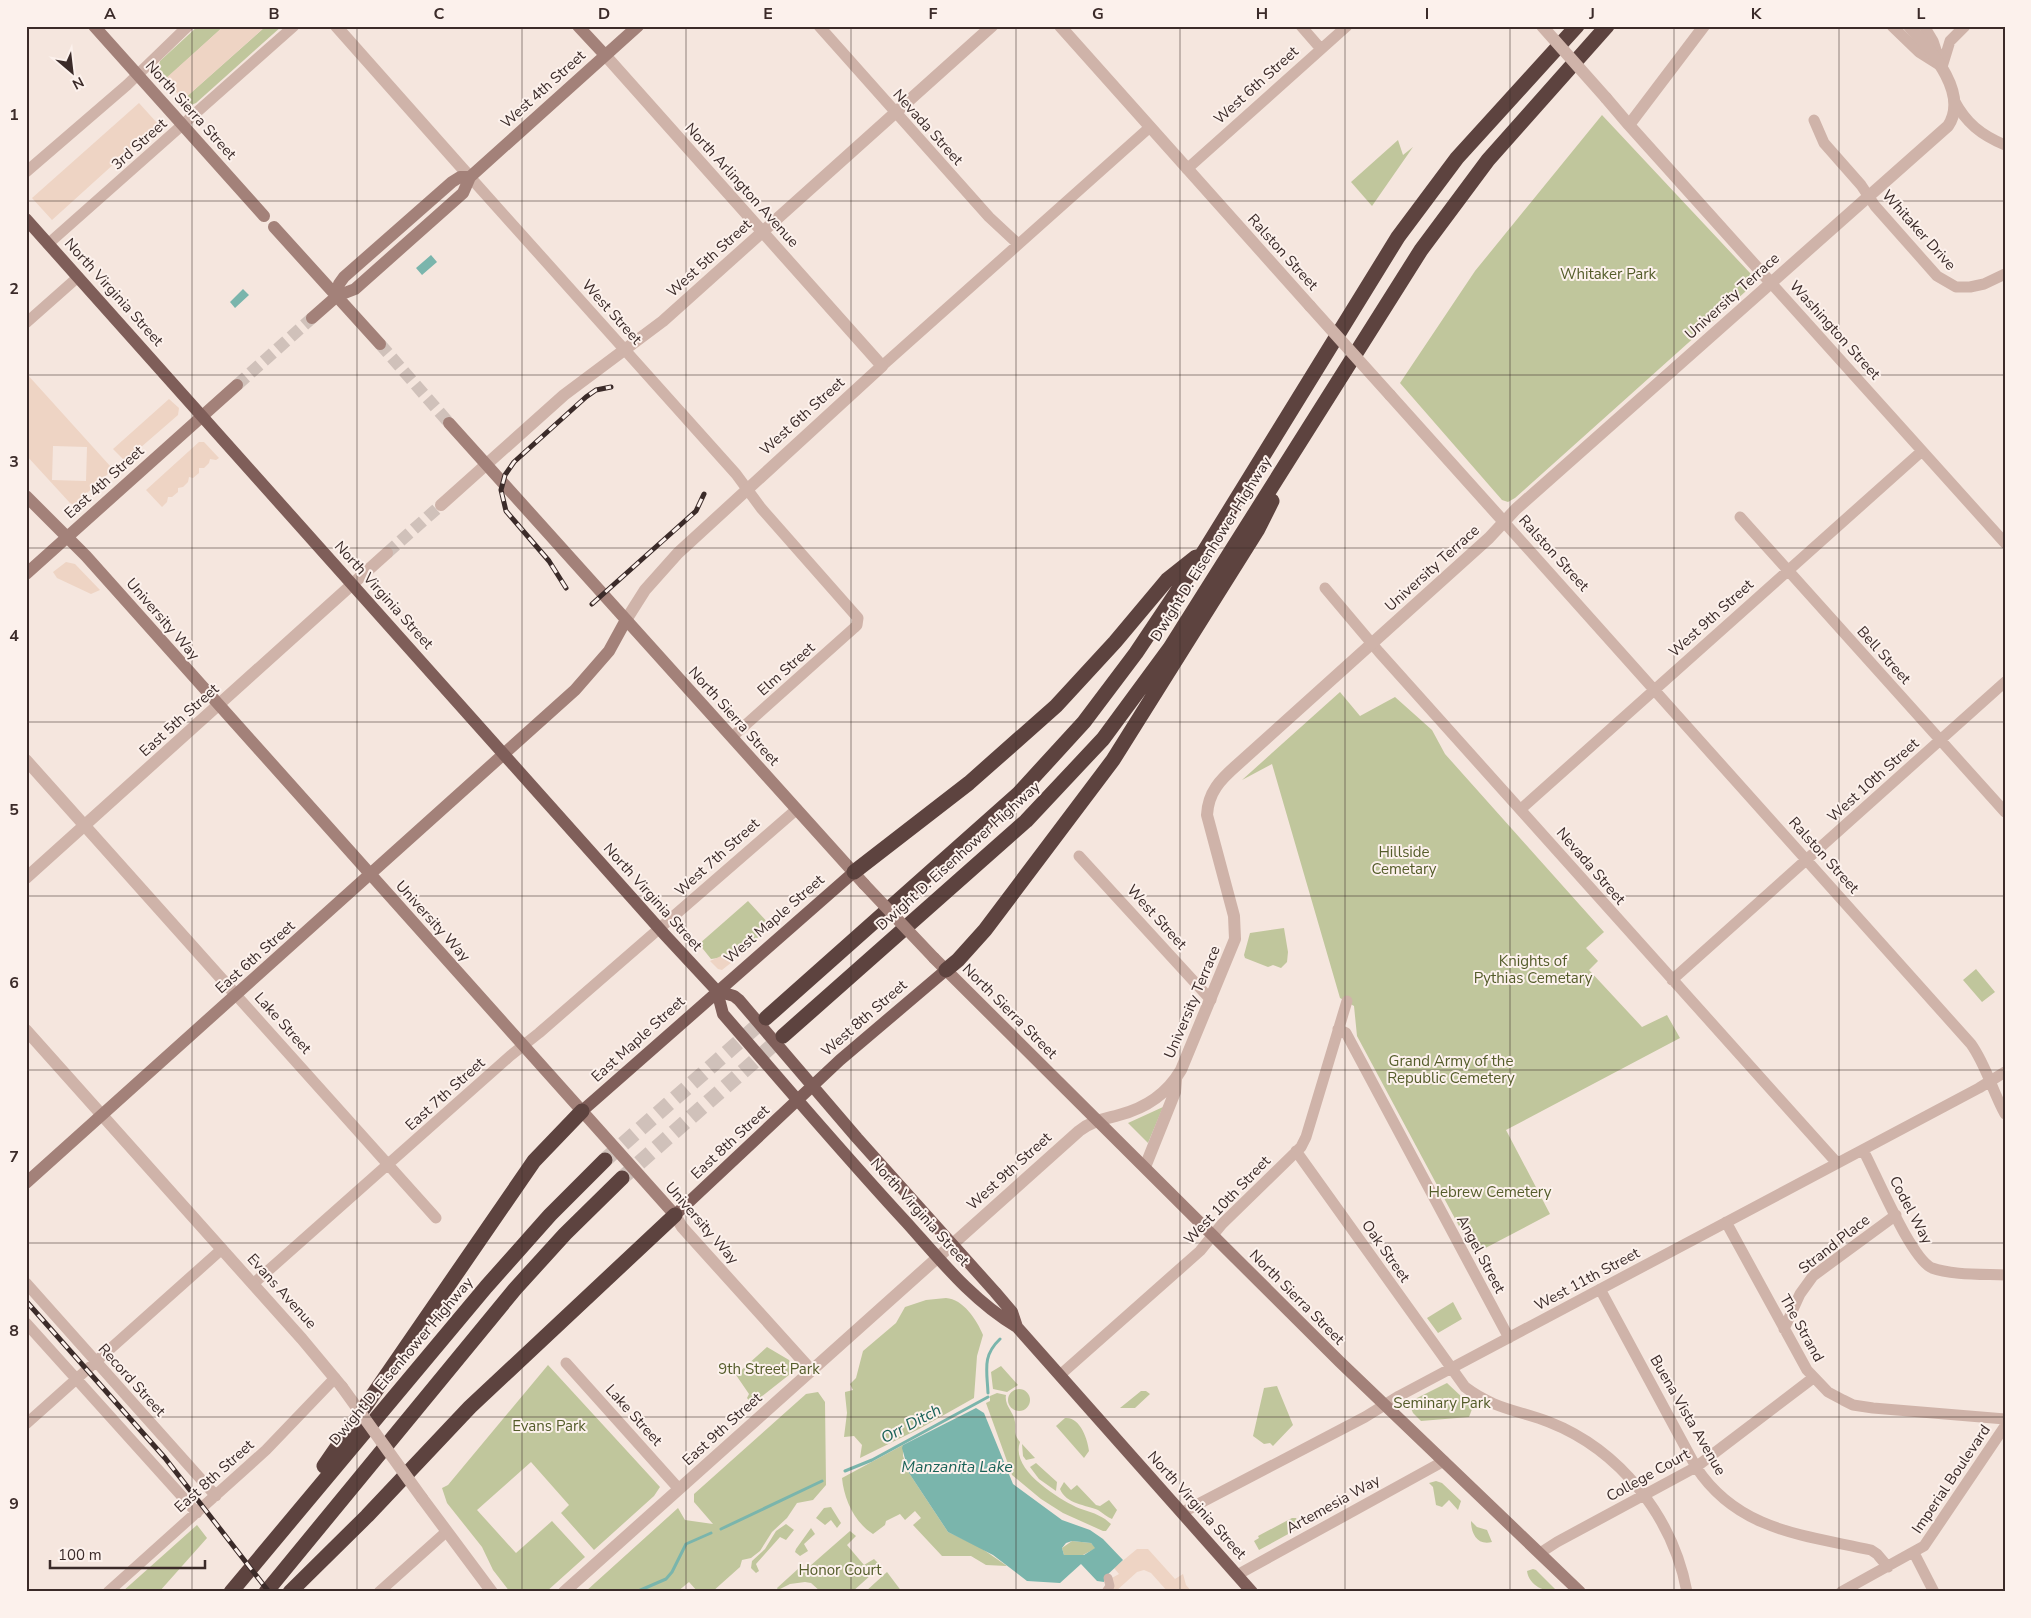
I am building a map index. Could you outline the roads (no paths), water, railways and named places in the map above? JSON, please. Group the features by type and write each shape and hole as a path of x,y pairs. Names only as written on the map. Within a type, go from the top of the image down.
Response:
{"highway":[{"name":"Dwight D. Eisenhower Highway","path":"766,1018 1019,793 1052,758 1114,684 1205,550 1398,238 1457,158 1577,26"},
{"name":"Dwight D. Eisenhower Highway","path":"783,1036 1026,821 1103,739 1170,648 1400,281 1459,196 1488,160 1607,26"},
{"path":"946,970 958,960 985,930 1112,760 1258,529 1320,408"},
{"path":"854,872 956,794 1032,728 1078,684 1166,580 1205,550"},
{"path":"281,1530 534,1161 582,1111"},
{"name":"Dwight D. Eisenhower Highway","path":"231,1592 281,1530 493,1280 550,1215 606,1160"},
{"path":"266,1592 515,1289 559,1240 622,1178"},
{"path":"290,1592 367,1516 470,1407 675,1215"}],"main road":[{"name":"North Sierra Street","path":"94,26 264,216"},
{"name":"North Arlington Avenue","path":"578,26 605,55"},
{"name":"West 4th Street","path":"312,318 337,296 355,289 463,192 470,177 638,26"},
{"name":"North Virginia Street","path":"26,219 659,928 717,991 738,1000 806,1092 946,1250 1012,1312 1017,1327"},
{"path":"274,227 380,344"},
{"path":"203,415 237,385"},
{"name":"East 4th Street","path":"26,574 203,415"},
{"name":"North Sierra Street","path":"450,423 864,884 934,958 1385,1405 1580,1592"},
{"name":"University Way","path":"26,496 86,556 218,706 675,1215"},
{"name":"West 6th Street","path":"504,753 587,678 608,651 626,620"},
{"name":"East 6th Street","path":"26,1183 504,753"},
{"name":"West Maple Street","path":"717,991 854,872"},
{"name":"West 8th Street","path":"806,1092 896,1010 946,970"},
{"name":"North Virginia Street","path":"717,991 723,1014 806,1092 946,1250 973,1295 994,1313 1017,1327 1252,1592"},
{"name":"East Maple Street","path":"582,1111 717,991"},
{"name":"East 8th Street","path":"675,1215 806,1092"}],"street":[{"path":"26,172 137,74 188,26"},
{"name":"3rd Street","path":"48,244 294,26"},
{"name":"West Street","path":"336,26 747,488 761,508 856,615 858,622"},
{"name":"Nevada Street","path":"819,26 1004,233 1018,244"},
{"name":"West 5th Street","path":"441,504 564,395 663,321 992,26"},
{"name":"Ralston Street","path":"1060,26 1970,1044 1984,1064 1989,1082 2005,1114"},
{"path":"1301,26 1321,49"},
{"name":"West 6th Street","path":"1187,169 1347,26"},
{"name":"Washington Street","path":"1542,26 2005,543"},
{"path":"1629,125 1704,26"},
{"path":"1892,26 1919,52 1942,67"},
{"path":"1942,67 1950,41 1965,26"},
{"path":"1915,27 1942,67 1954,100 1964,116 1977,131 2005,145"},
{"name":"North Arlington Avenue","path":"605,55 882,366"},
{"name":"University Terrace","path":"1097,1121 1126,1113 1151,1102 1166,1091 1176,1079 1232,949 1236,928 1207,814 1210,798 1223,778 1373,644 1516,509 1948,126 1955,110 1954,100"},
{"name":"Whitaker Drive","path":"1814,120 1824,143 1937,276 1945,282 1956,286 1970,287 1984,284 2005,274"},
{"name":"West 6th Street","path":"626,620 645,590 678,553 747,488 1150,127"},
{"path":"26,323 78,277"},
{"name":"West 9th Street","path":"1521,809 1922,452"},
{"name":"Bell Street","path":"1740,517 2005,812"},
{"path":"353,584 387,553"},
{"name":"East 5th Street","path":"26,878 353,584"},
{"name":"Nevada Street","path":"1324,588 1836,1163"},
{"name":"Elm Street","path":"732,737 854,628 858,622"},
{"name":"West 10th Street","path":"1672,980 2005,682"},
{"name":"Lake Street","path":"26,760 436,1218"},
{"name":"West 7th Street","path":"659,928 797,809"},
{"name":"West Street","path":"1079,856 1211,1000"},
{"name":"East 7th Street","path":"253,1284 522,1046 659,928"},
{"name":"West 10th Street","path":"1060,1375 1200,1251 1212,1235 1304,1142 1347,1002"},
{"name":"Angel Street","path":"1338,1029 1346,1033 1509,1338"},
{"name":"Evans Avenue","path":"26,1030 339,1382 446,1532 492,1592"},
{"name":"West 11th Street","path":"1182,1512 1863,1150 2005,1072"},
{"path":"1145,1167 1175,1092 1176,1079"},
{"name":"West 9th Street","path":"946,1250 1079,1130 1097,1121"},
{"name":"Codel Way","path":"1863,1150 1896,1215 1924,1263 1942,1270 2005,1275"},
{"name":"Oak Street","path":"1296,1151 1465,1387 1490,1403 1550,1422 1597,1449 1629,1477 1644,1495 1669,1534 1680,1561 1687,1592"},
{"name":"University Way","path":"675,1215 682,1226 811,1370"},
{"name":"Strand Place","path":"1784,1329 1800,1294 1813,1276 1896,1215"},
{"name":"The Strand","path":"1726,1222 1813,1378 1828,1392 1853,1405 2005,1419"},
{"path":"26,1424 222,1249"},
{"name":"East 9th Street","path":"564,1592 946,1250"},
{"name":"Record Street","path":"26,1283 216,1496"},
{"name":"Buena Vista Avenue","path":"1600,1289 1696,1467 1715,1491 1759,1521 1788,1533 1871,1550 1888,1567"},
{"path":"26,1323 197,1513"},
{"name":"Lake Street","path":"566,1363 679,1489"},
{"name":"College Court","path":"1540,1553 1696,1467 1813,1378"},
{"name":"East 8th Street","path":"108,1592 216,1496 339,1382"},
{"name":"Imperial Boulevard","path":"1841,1592 1924,1546 2005,1426"},
{"name":"Artemesia Way","path":"1237,1574 1444,1461"},
{"path":"379,1592 446,1532"},
{"path":"1914,1553 1934,1592"},
{"path":"1106,1592 1110,1586 1108,1578"}],"water":[{"path":"431,255 437,262 422,275 416,268"},
{"path":"243,289 249,295 235,308 230,302"},
{"name":"Manzanita Lake","path":"976,1408 984,1413 1013,1484 1062,1520 1090,1530 1103,1539 1123,1560 1104,1578 1104,1582 1097,1581 1081,1564 1060,1583 1027,1581 993,1555 948,1532 909,1473 902,1448 903,1445","holes":["1072,1541 1091,1543 1095,1548 1084,1555 1064,1555 1062,1548 1066,1543"]}],"waterway":[{"name":"Orr Ditch","path":"988,1393 988,1357 990,1351 1000,1339"},
{"name":"Orr Ditch","path":"845,1471 872,1460 988,1397"},
{"name":"Orr Ditch","path":"721,1529 822,1481"},
{"name":"Orr Ditch","path":"636,1592 666,1579 672,1572 686,1544 711,1533"}],"tunnel":[{"path":"237,385 312,318"},
{"path":"380,344 449,423"},
{"path":"387,553 441,505"},
{"path":"606,1159 766,1018"},
{"path":"622,1178 783,1036"}],"railway":[{"path":"566,588 549,561 506,511 501,490 505,475 514,462 586,397 596,390 611,387"},
{"path":"592,604 696,511 704,494"},
{"path":"26,1301 165,1458 269,1592"}],"park label":[{"name":"Whitaker Park","path":"1608,274"},
{"name":"Hillside Cemetary","path":"1404,860"},
{"name":"Knights of Pythias Cemetary","path":"1533,970"},
{"name":"Grand Army of the Republic Cemetery","path":"1451,1070"},
{"name":"Hebrew Cemetery","path":"1490,1192"},
{"name":"9th Street Park","path":"769,1369"},
{"name":"Seminary Park","path":"1442,1403"},
{"name":"Evans Park","path":"549,1426"},
{"name":"Honor Court","path":"840,1570"}]}
